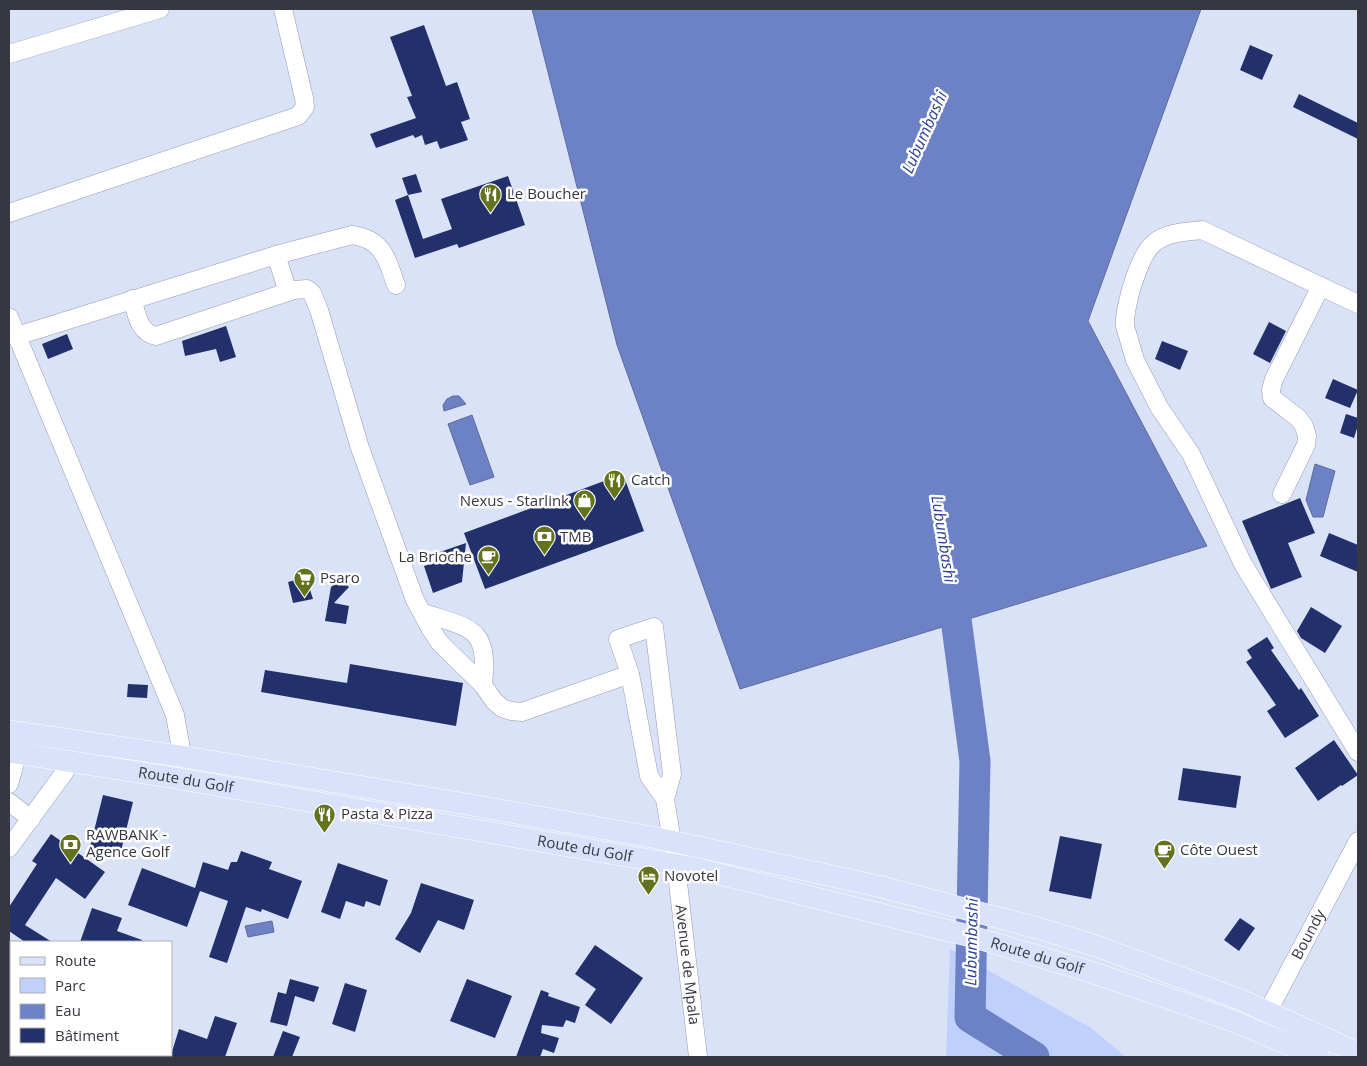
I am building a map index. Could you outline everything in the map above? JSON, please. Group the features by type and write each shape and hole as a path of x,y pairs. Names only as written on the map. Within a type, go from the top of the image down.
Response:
{"main road":[{"path":"9,731 179,756 466,804 673,842 948,903 1099,947 1195,982 1268,1011 1358,1053"},
{"name":"Route du Golf","path":"14,752 676,865 970,936 1134,986 1258,1030 1319,1057"},
{"path":"175,778 179,756"}],"street":[{"path":"9,54 160,9"},
{"path":"9,212 298,116 305,107 304,98 283,9"},
{"path":"1358,304 1202,230 1174,233 1153,244 1137,269 1126,312 1125,326 1134,360 1159,407 1191,454 1243,564 1358,752"},
{"path":"16,336 342,236 364,236 382,250 389,263 396,285"},
{"path":"276,255 288,292"},
{"path":"1282,494 1306,445 1307,436 1304,426 1298,418 1272,398 1271,390 1274,379 1321,286"},
{"path":"132,299 143,331 148,335 156,336 288,292 307,289 312,293 360,448 415,600 440,643 483,685 494,701 502,708 511,712 522,712 630,674"},
{"path":"9,318 175,715 180,743 179,756"},
{"path":"424,613 466,628 476,634 482,644 484,655 483,685"},
{"path":"654,626 672,774 665,799 649,776 630,674 618,639 654,626"},
{"path":"9,848 57,784 70,762 72,741"},
{"path":"9,784 14,752"},
{"name":"Avenue de Mpala","path":"665,799 676,865 698,1057"},
{"path":"9,802 31,818"},
{"name":"Boundy","path":"1258,1030 1358,840"}],"green space":[{"path":"950,949 1091,1028 1126,1057 946,1057"}],"water":[{"path":"532,9 1201,9 1088,321 1207,546 740,689 617,345"},
{"path":"459,396 466,404 444,411 443,405 447,399"},
{"path":"472,415 494,477 470,485 448,424"},
{"path":"1315,464 1335,471 1323,517 1313,517 1306,500"},
{"path":"272,921 274,932 248,937 245,926"}],"building":[{"path":"424,25 446,86 457,82 470,119 461,122 468,140 440,149 437,141 425,145 422,135 415,138 413,135 376,148 370,134 416,118 407,97 412,96 390,37"},
{"path":"1250,45 1273,55 1262,80 1240,70"},
{"path":"1299,94 1358,123 1358,139 1293,107"},
{"path":"416,174 422,192 408,195 402,178"},
{"path":"508,176 525,225 459,248 457,244 415,258 395,200 408,195 423,239 452,229 441,199"},
{"path":"1269,322 1286,331 1270,363 1253,354"},
{"path":"226,326 236,357 220,362 216,349 185,356 182,341"},
{"path":"67,334 73,349 48,359 42,344"},
{"path":"1162,341 1188,351 1180,370 1155,359"},
{"path":"1333,379 1358,390 1350,408 1325,398"},
{"path":"1346,414 1358,418 1354,438 1340,433"},
{"path":"623,474 644,531 485,589 464,533"},
{"path":"1300,498 1315,533 1288,543 1302,577 1271,589 1242,521"},
{"path":"1329,533 1358,545 1358,572 1320,556"},
{"path":"466,543 462,582 433,593 424,566 440,561 437,553"},
{"path":"306,577 313,599 293,603 288,582"},
{"path":"340,578 349,587 334,603 349,606 346,624 325,621 331,587"},
{"path":"1311,607 1342,626 1325,653 1301,638 1297,631"},
{"path":"1267,637 1274,648 1271,650 1299,690 1301,688 1319,716 1285,738 1267,711 1276,705 1246,662 1252,658 1247,650"},
{"path":"350,664 463,683 456,726 261,692 265,670 347,683"},
{"path":"128,684 148,685 147,698 127,697"},
{"path":"1334,740 1358,775 1318,801 1295,768"},
{"path":"1183,768 1241,776 1236,808 1178,800"},
{"path":"103,795 133,802 120,855 90,847"},
{"path":"51,834 105,872 85,899 56,878 25,925 50,941 24,941 9,931 9,907 37,864 32,861"},
{"path":"1060,836 1102,844 1091,899 1049,891"},
{"path":"241,851 272,862 269,869 302,881 288,919 262,909 261,912 246,907 227,963 209,957 228,901 200,891 187,927 128,905 142,868 195,888 203,862 228,870 231,862 237,862"},
{"path":"338,863 388,880 380,906 366,901 364,907 346,901 340,919 321,912"},
{"path":"421,883 474,900 464,930 438,920 420,953 395,939 411,913"},
{"path":"92,908 122,918 117,931 142,940 142,941 80,941"},
{"path":"1240,918 1255,928 1239,951 1224,940"},
{"path":"595,945 643,978 611,1024 585,1005 596,989 575,974"},
{"path":"290,979 319,987 314,1002 295,996 287,1026 270,1022 278,992 286,994"},
{"path":"467,979 512,996 495,1038 450,1021"},
{"path":"345,983 367,990 355,1032 332,1024"},
{"path":"541,990 549,993 548,996 580,1007 575,1023 566,1020 563,1027 542,1025 541,1033 559,1038 554,1053 543,1049 540,1057 516,1057"},
{"path":"215,1016 237,1023 225,1057 169,1057 172,1056 179,1029 207,1039"},
{"path":"283,1031 300,1037 292,1057 273,1057"}],"waterway":[{"name":"Lubumbashi","path":"951,582 975,761 970,1017 1034,1057"}],"place":[{"name":"Le Boucher","path":"491,213"},
{"name":"Catch","path":"615,499"},
{"name":"Nexus - Starlink","path":"585,520"},
{"name":"TMB","path":"544,556"},
{"name":"La Brioche","path":"488,576"},
{"name":"Psaro","path":"304,597"},
{"name":"Pasta & Pizza","path":"325,833"},
{"name":"RAWBANK - Agence Golf","path":"70,863"},
{"name":"Côte Ouest","path":"1164,869"},
{"name":"Novotel","path":"648,895"}]}
